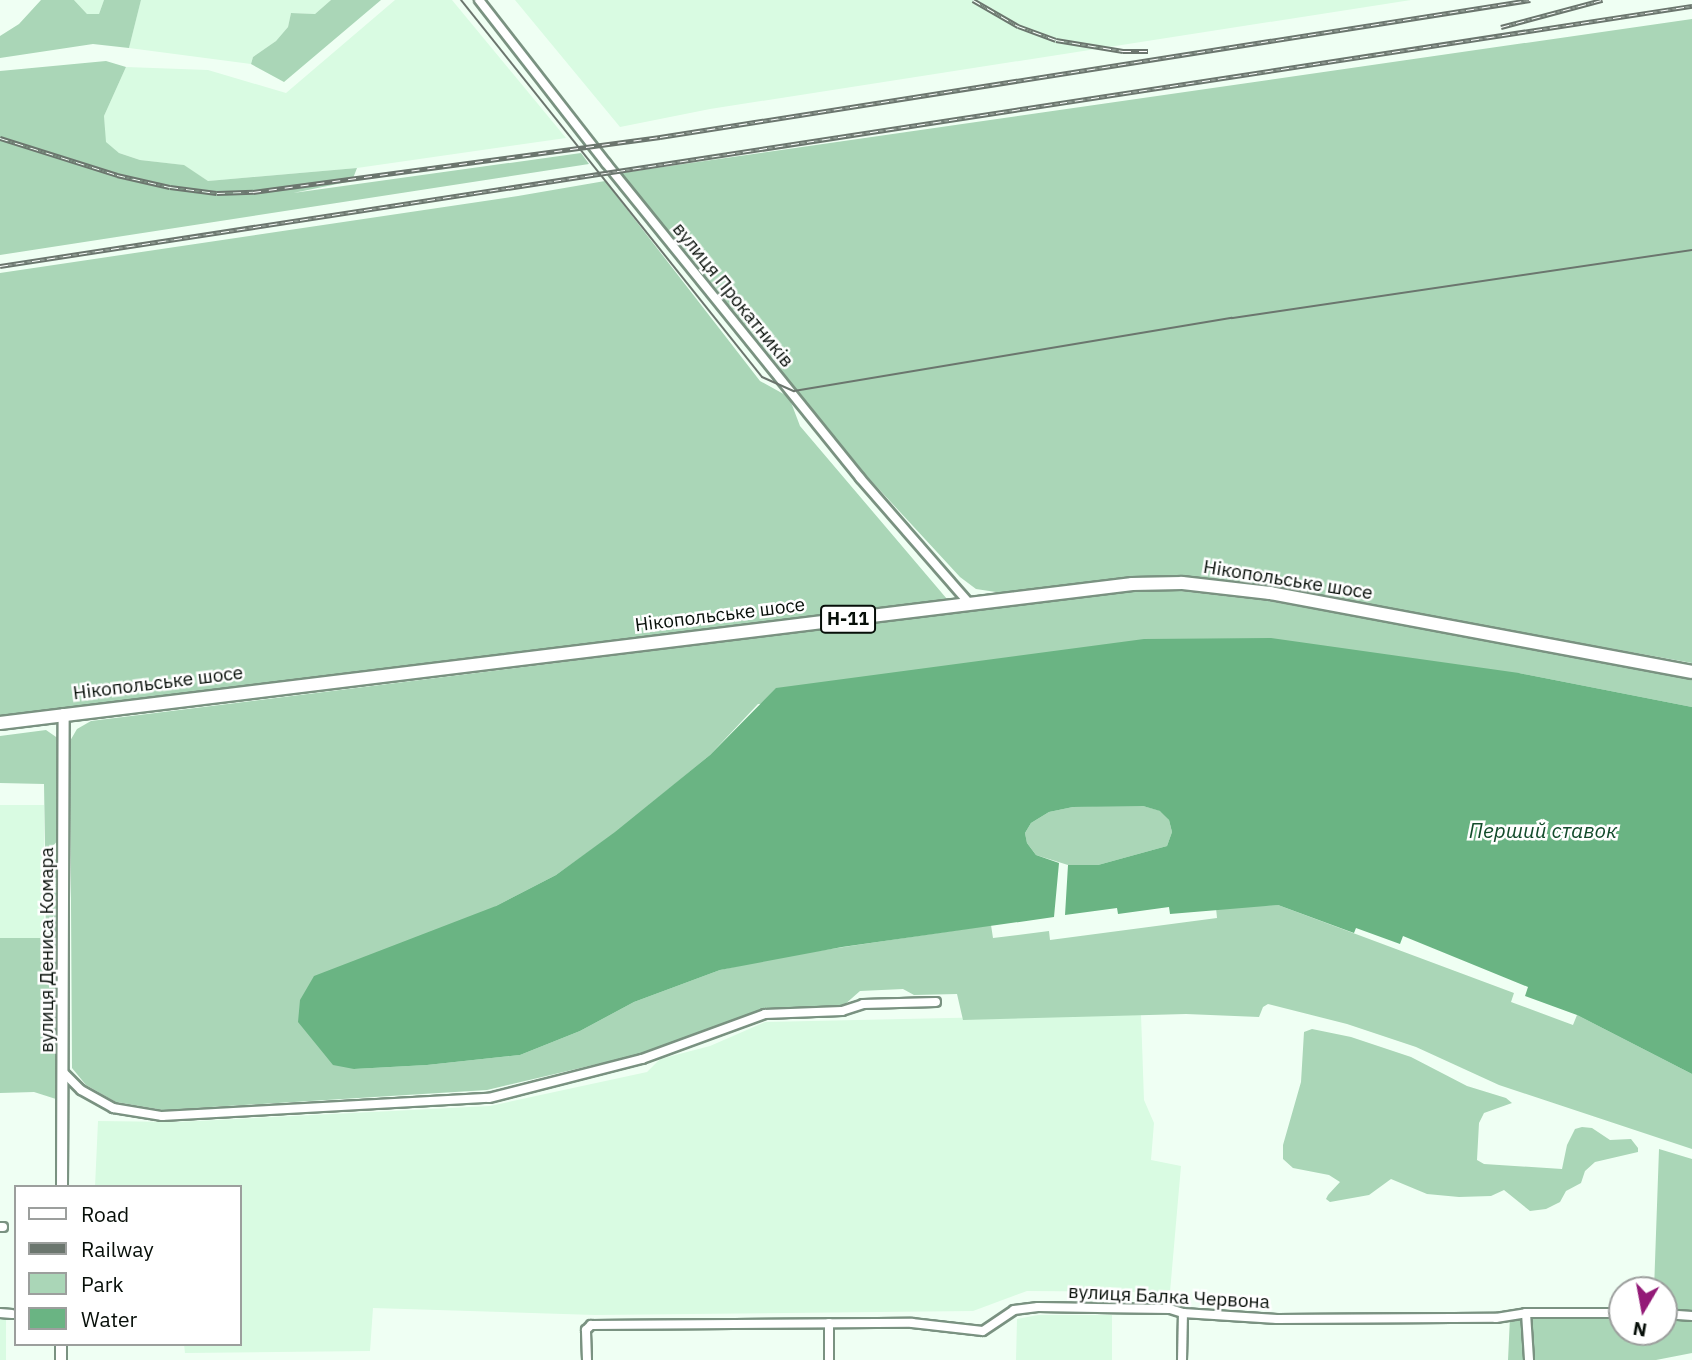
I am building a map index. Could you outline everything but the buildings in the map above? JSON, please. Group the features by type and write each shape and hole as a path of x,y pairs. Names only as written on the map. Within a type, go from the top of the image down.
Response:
{"main road":[{"name":"Нікопольське шосе","path":"0,723 1132,584 1182,583 1270,593 1692,672"}],"street":[{"name":"вулиця Прокатників","path":"479,0 606,163 860,478 970,604"},
{"name":"вулиця Дениса Комара","path":"62,1185 64,714"},
{"path":"64,1073 81,1090 113,1108 162,1116 489,1098 642,1059 765,1014 842,1011 863,1004 936,1002"},
{"name":"вулиця Балка Червона","path":"587,1360 586,1329 591,1325 912,1323 984,1331 997,1325 1014,1310 1038,1307 1159,1308 1183,1313 1276,1319 1496,1318 1526,1313 1608,1313"},
{"path":"0,1313 12,1314"},
{"path":"1182,1360 1183,1313"},
{"path":"1526,1313 1529,1360"},
{"path":"829,1323 829,1360"}],"shaded area":[{"path":"74,0 104,0 99,14 87,14"},
{"path":"141,0 331,0 315,14 291,13 288,27 276,41 253,57 251,64 129,48"},
{"path":"395,0 452,0 566,138 357,168 208,181 183,165 140,160 119,153 105,142 104,116 126,67 208,70 286,93"},
{"path":"515,0 1411,0 710,109 620,127"},
{"path":"0,805 44,805 44,965 0,965"},
{"path":"1141,1014 1144,1100 1154,1123 1151,1160 1181,1166 1170,1292 1027,1291 973,1311 595,1315 373,1308 370,1351 185,1353 184,1346 242,1346 242,1185 95,1185 98,1121 177,1122 490,1106 647,1072 660,1059 710,1046 765,1022"},
{"path":"1038,1315 1112,1315 1112,1360 1016,1360 1017,1319"},
{"path":"0,1316 6,1316 6,1360 0,1360"}],"green space":[{"path":"41,0 74,0 87,14 99,14 104,0 141,0 129,48 93,44 0,58 0,36 19,24"},
{"path":"331,0 381,0 284,82 251,64 253,57 276,41 288,27 291,13 315,14"},
{"path":"1692,19 1692,663 1271,588 1182,577 1009,594 976,589 960,577 865,474 621,173"},
{"path":"106,61 126,67 104,116 106,142 119,153 140,160 184,165 208,181 357,168 352,181 293,193 581,153 589,164 0,255 0,71"},
{"path":"605,181 760,381 789,397 800,426 947,599 0,716 0,273"},
{"path":"1133,591 1181,591 1268,601 1692,678 1692,707 1519,673 758,704 710,755 615,833 556,875 496,906 354,1069 427,1065 520,1055 580,1031 634,1002 720,970 777,957 991,925 993,938 1049,931 1050,940 1217,918 1216,908 1278,905 1514,993 1511,1002 1573,1025 1577,1015 1692,1074 1692,1149 1499,1085 1416,1047 1347,1024 1268,1004 1263,1007 1259,1017 1186,1014 963,1020 957,994 914,995 903,989 860,991 843,1006 765,1009 640,1054 487,1090 163,1110 116,1102 86,1085 72,1068 70,741 77,729 91,721"},
{"path":"46,730 59,739 59,839 52,847 45,847 44,784 0,783 0,736"},
{"path":"1143,806 1161,811 1169,820 1172,832 1167,846 1098,865 1068,865 1036,855 1027,843 1025,833 1031,823 1049,812 1073,807"},
{"path":"45,856 57,860 58,865 56,1099 34,1092 0,1093 0,938 46,938"},
{"path":"1312,1029 1351,1037 1411,1057 1467,1086 1506,1098 1512,1103 1484,1113 1479,1123 1477,1160 1484,1164 1562,1169 1567,1145 1575,1129 1582,1127 1592,1128 1610,1140 1631,1139 1638,1152 1595,1162 1585,1171 1581,1183 1566,1191 1560,1202 1546,1209 1530,1211 1504,1190 1491,1196 1427,1194 1391,1179 1369,1195 1330,1202 1326,1199 1328,1195 1340,1182 1329,1175 1293,1168 1283,1159 1283,1145 1301,1082 1304,1032"},
{"path":"1659,1149 1692,1159 1692,1311 1678,1310 1678,1276 1654,1276"},
{"path":"1608,1314 1608,1346 1678,1346 1678,1315 1692,1316 1692,1353 1656,1360 1508,1360 1510,1317"}],"water":[{"name":"Перший ставок","path":"1271,638 1519,673 1692,707 1692,1074 1577,1015 1525,996 1528,987 1403,936 1400,944 1356,928 1354,933 1278,905 1170,914 1169,907 1118,914 1117,908 1065,915 1068,865 1098,865 1167,846 1172,832 1169,820 1160,811 1143,806 1073,807 1049,812 1031,823 1025,833 1027,843 1036,855 1059,863 1054,917 842,947 720,970 634,1002 580,1031 520,1055 427,1065 354,1069 333,1065 298,1022 300,1000 314,976 496,906 556,875 615,832 710,755 776,688 1144,639"}],"tram line":[{"path":"461,0 762,377 794,391 1232,318 1692,250"}],"railway":[{"path":"973,0 1018,26 1056,40 1123,51 1148,51"},
{"path":"0,138 117,175 170,187 217,193 253,192 660,137 1530,0"},
{"path":"1501,27 1602,0"},
{"path":"0,266 1692,6"}]}
